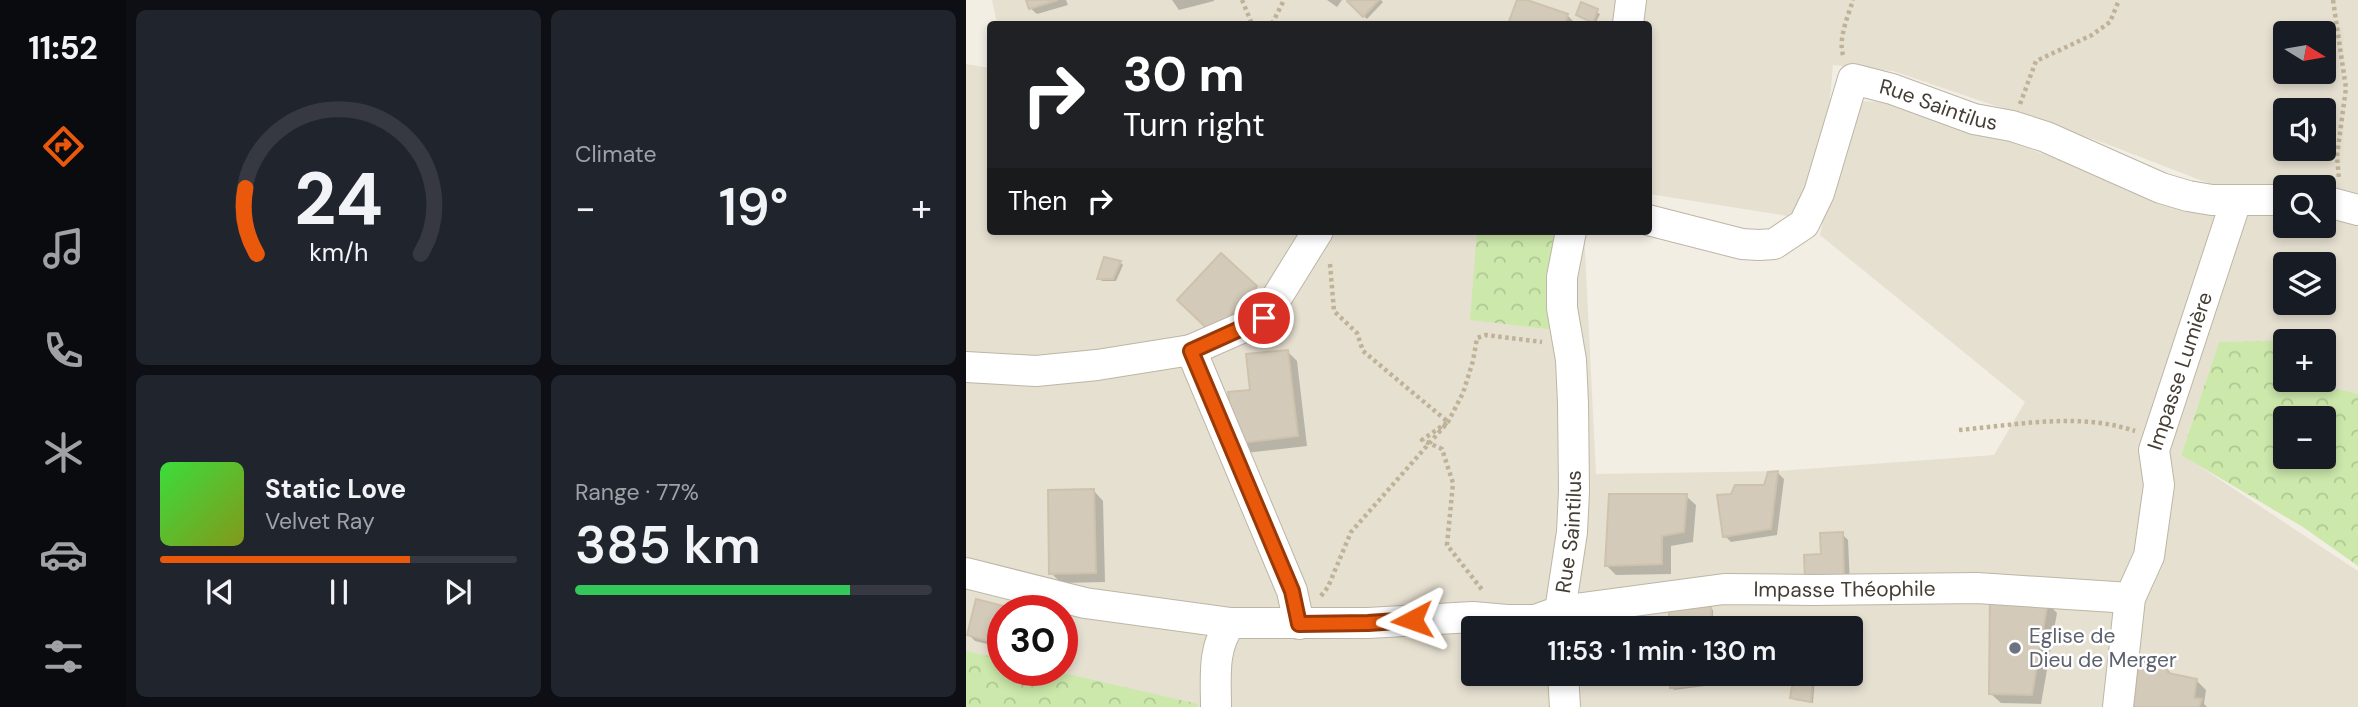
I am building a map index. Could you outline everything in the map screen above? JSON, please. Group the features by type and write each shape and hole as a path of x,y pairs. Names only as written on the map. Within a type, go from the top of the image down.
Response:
{"street":[{"path":"1628,21 1631,0"},
{"name":"Rue Saintilus","path":"1652,221 1759,246 1774,244 1804,224 1819,193 1853,79 1892,89 1974,119 2046,136 2161,188 2212,200 2273,200"},
{"name":"Impasse Lumière","path":"2118,707 2130,598 2149,556 2160,485 2154,450 2236,201"},
{"path":"966,367 1037,372 1097,365 1196,363 1264,318 1316,235"},
{"name":"Rue Saintilus","path":"1561,616 1572,532 1574,491 1573,392 1562,277 1571,235"},
{"path":"1196,363 1292,591 1299,624"},
{"name":"Rue Saintilus","path":"966,573 1085,603 1231,623 1368,623 1461,618"},
{"name":"Impasse Théophile","path":"1581,616 1724,589 1977,588 2130,598"},
{"path":"1216,707 1217,649 1223,633 1231,623"},
{"path":"1564,686 1565,707"}],"path":[{"path":"1242,0 1251,21"},
{"path":"1274,21 1284,0"},
{"path":"1853,0 1846,20 1841,50 1853,79"},
{"path":"2012,126 2036,61 2092,35 2110,22 2119,0"},
{"path":"2333,0 2346,79 2337,156 2341,205"},
{"path":"1330,261 1334,311 1357,333 1363,351 1448,422"},
{"path":"1299,624 1328,587 1351,532 1448,422 1463,393 1474,360 1477,338 1486,335 1546,343 1566,336"},
{"path":"1959,430 2084,420 2113,424 2136,432 2154,450"},
{"path":"1448,422 1422,440 1442,449 1453,483 1447,545 1503,616"}],"shaded area":[{"path":"992,0 2358,0 2358,199 2336,188 2336,175 2273,175 2273,186 2213,185 2104,143 1893,71 1833,65 1825,154 1800,218 1652,194 1652,21 996,21"},
{"path":"966,64 987,68 987,235 1584,235 1596,474 1778,471 1994,455 2025,402 1820,235 1849,101 1898,102 2205,212 2273,211 2273,238 2336,238 2336,216 2358,224 2358,394 2336,388 2336,329 2273,329 2273,341 2219,342 2181,454 2358,571 2358,707 966,707"}],"green space":[{"path":"1477,235 1557,235 1557,330 1470,320"},
{"path":"2273,341 2273,392 2336,392 2336,388 2358,394 2358,566 2303,527 2181,455 2219,342"},
{"path":"966,651 987,656 987,686 1078,686 1078,676 1198,704 1198,707 966,707"}],"building":[{"path":"1026,0 1058,0 1029,9"},
{"path":"1348,0 1379,0 1363,17"},
{"path":"1517,0 1527,0 1568,14 1566,21 1509,21"},
{"path":"1581,2 1598,9 1594,21 1576,15"},
{"path":"1221,253 1257,286 1213,334 1177,300"},
{"path":"1104,257 1121,261 1113,279 1097,279"},
{"path":"1288,350 1298,436 1234,444 1228,392 1250,390 1246,354"},
{"path":"1778,471 1771,529 1723,537 1717,495 1731,494 1735,485 1764,485 1768,472"},
{"path":"1094,489 1096,573 1049,574 1048,490"},
{"path":"1609,494 1687,494 1684,532 1662,536 1662,564 1605,566"},
{"path":"1843,532 1844,579 1805,580 1804,555 1821,554 1820,533"},
{"name":"Eglise de Dieu de Merger","path":"1990,595 2048,601 2032,695 1989,694"},
{"path":"976,599 987,602 987,641 967,635"},
{"path":"1711,606 1711,616 1669,616 1669,609"},
{"path":"2139,661 2164,663 2168,673 2197,679 2194,698 2202,699 2199,707 2133,707"},
{"path":"1792,686 1812,686 1811,702 1790,698"}],"place":[{"name":"Eglise de Dieu de Merger","path":"2015,648"}],"route":[{"path":"1264,318 1191,351 1292,591 1299,624 1412,620"}]}
